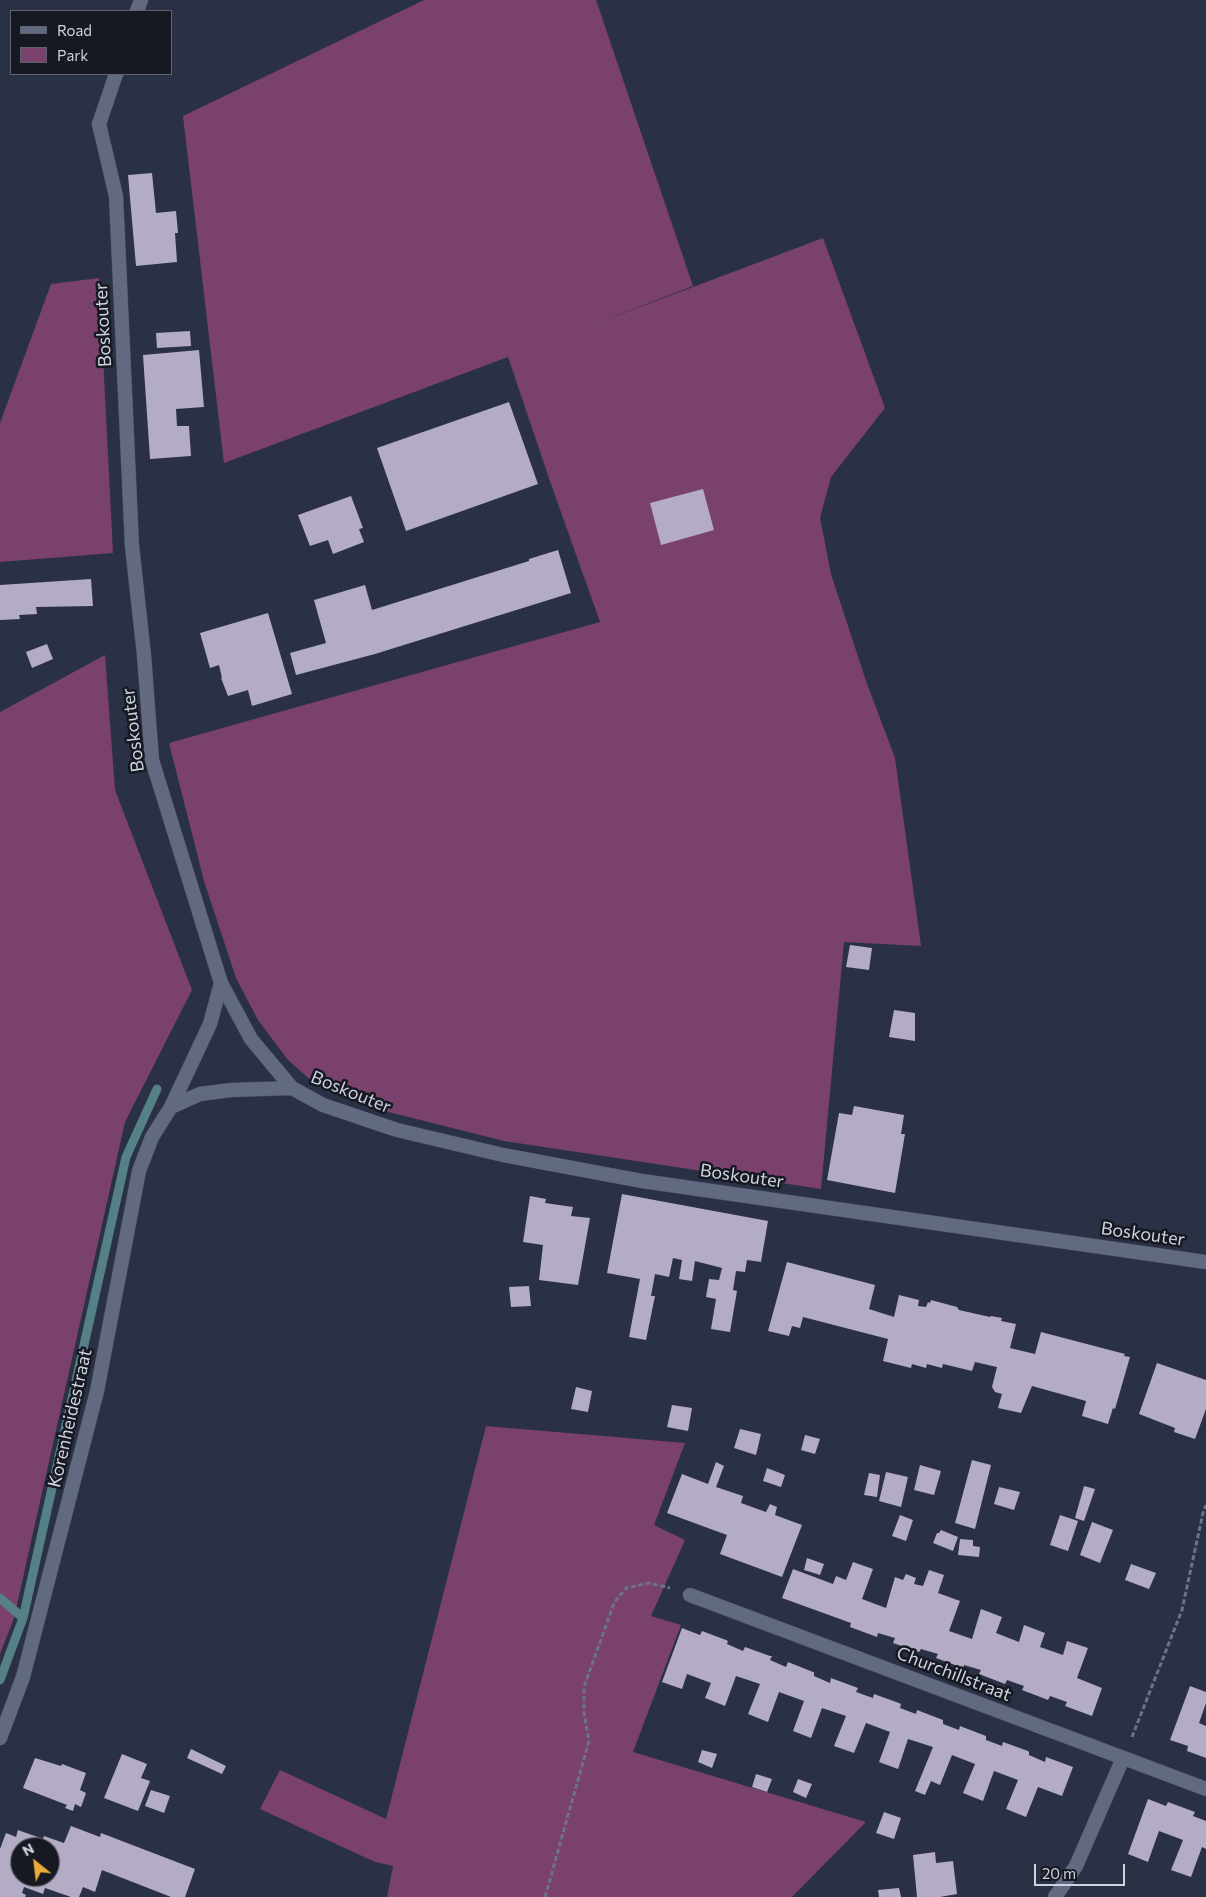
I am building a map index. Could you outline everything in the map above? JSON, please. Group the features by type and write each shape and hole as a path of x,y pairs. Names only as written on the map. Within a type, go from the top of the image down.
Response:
{"street":[{"name":"Boskouter","path":"116,75 99,124 116,196 132,546 144,655 152,760 221,983 251,1039 292,1088 323,1105 397,1130 503,1155 642,1181 1206,1262"},
{"name":"Korenheidestraat","path":"0,1738 24,1677 97,1391 139,1171 152,1138 171,1107 210,1024 221,983"},
{"path":"171,1107 200,1094 231,1090 292,1088"},
{"name":"Churchillstraat","path":"690,1595 1206,1789"},
{"path":"1055,1897 1076,1866 1123,1758"}],"path":[{"path":"1123,1758 1182,1610 1202,1513 1206,1505"},
{"path":"544,1897 589,1741 584,1713 584,1687 614,1603 626,1588 649,1583 666,1586 690,1595"}],"green space":[{"path":"424,0 596,0 693,286 595,324 823,238 885,408 831,477 820,518 831,574 866,681 895,758 921,946 844,942 821,1189 504,1141 369,1107 316,1085 288,1060 258,1020 236,978 204,881 169,743 600,622 508,357 224,463 183,116"},
{"path":"99,278 113,553 0,562 0,423 51,284"},
{"path":"105,655 115,790 192,990 125,1122 14,1618 0,1654 0,712"},
{"path":"486,1426 685,1443 654,1525 685,1540 651,1616 681,1625 633,1752 866,1822 792,1897 387,1897 393,1866 375,1862 260,1809 280,1770 386,1819"}],"building":[{"path":"152,173 156,213 176,211 178,233 175,233 177,262 136,266 128,175"},
{"path":"190,331 191,346 157,348 156,333"},
{"path":"199,350 204,407 176,409 177,426 189,426 191,456 150,459 143,355"},
{"path":"509,402 538,484 406,531 377,448"},
{"path":"703,489 714,530 661,545 650,503"},
{"path":"351,496 363,528 359,529 364,542 333,554 328,540 310,546 298,515"},
{"path":"558,550 571,593 375,654 296,675 290,653 326,643 314,600 365,585 372,610 529,561 529,559"},
{"path":"91,579 93,606 36,607 37,614 19,615 20,619 0,620 0,585"},
{"path":"268,613 292,694 252,706 248,690 228,696 221,678 219,665 210,668 200,633"},
{"path":"47,644 53,659 32,668 26,652"},
{"path":"850,945 872,948 869,970 846,967"},
{"path":"894,1010 915,1013 915,1041 889,1037"},
{"path":"854,1106 904,1115 901,1134 905,1134 895,1193 827,1180 839,1113 852,1115"},
{"path":"622,1194 768,1221 761,1262 747,1260 745,1272 736,1271 733,1290 737,1291 730,1332 711,1329 716,1299 706,1297 709,1279 719,1280 722,1268 695,1261 692,1281 679,1279 682,1260 673,1258 669,1277 655,1274 651,1296 655,1296 646,1340 629,1337 640,1279 607,1273"},
{"path":"530,1196 546,1199 545,1203 573,1207 571,1216 590,1218 578,1285 539,1280 543,1245 523,1242"},
{"path":"787,1262 875,1285 869,1309 894,1317 899,1295 919,1300 918,1306 926,1307 931,1300 957,1307 959,1310 1002,1318 1001,1321 1016,1324 1010,1348 1035,1354 1041,1332 1125,1354 1124,1356 1130,1357 1115,1409 1113,1408 1108,1424 1082,1416 1086,1401 1032,1386 1021,1413 998,1408 1002,1394 995,1392 992,1387 997,1367 975,1362 972,1371 943,1364 942,1368 927,1364 926,1368 912,1364 911,1368 883,1361 888,1339 803,1317 800,1328 792,1326 789,1336 768,1331"},
{"path":"529,1286 531,1306 511,1307 509,1287"},
{"path":"1157,1363 1206,1380 1206,1409 1195,1439 1174,1432 1175,1428 1139,1414"},
{"path":"576,1387 592,1391 588,1412 571,1409"},
{"path":"672,1405 692,1408 688,1431 667,1427"},
{"path":"740,1429 761,1434 756,1455 734,1448"},
{"path":"805,1435 820,1439 815,1454 801,1450"},
{"path":"972,1460 991,1465 975,1529 955,1523"},
{"path":"716,1462 724,1466 716,1487 743,1496 741,1503 766,1512 770,1504 777,1507 775,1515 802,1525 782,1577 720,1554 727,1535 667,1513 682,1474 708,1484"},
{"path":"920,1465 941,1471 934,1495 914,1490"},
{"path":"767,1468 785,1475 781,1487 763,1481"},
{"path":"886,1472 908,1477 901,1507 879,1501"},
{"path":"869,1473 880,1475 877,1497 864,1495"},
{"path":"1084,1486 1095,1489 1084,1521 1075,1518"},
{"path":"999,1487 1020,1492 1014,1510 994,1504"},
{"path":"900,1515 913,1520 906,1541 892,1536"},
{"path":"1060,1515 1078,1521 1068,1551 1050,1545"},
{"path":"1092,1522 1113,1530 1100,1563 1080,1555"},
{"path":"941,1530 958,1537 953,1551 933,1543 937,1533"},
{"path":"960,1539 973,1540 973,1546 980,1547 979,1557 958,1555"},
{"path":"807,1558 824,1564 820,1575 804,1570"},
{"path":"853,1562 873,1569 862,1599 886,1608 895,1577 903,1580 906,1574 916,1578 914,1584 923,1586 929,1570 944,1575 938,1593 960,1601 949,1631 972,1639 981,1609 1002,1617 996,1633 1019,1642 1024,1625 1045,1633 1040,1647 1063,1655 1067,1641 1088,1648 1077,1678 1102,1688 1092,1716 1065,1706 1067,1702 1050,1696 1048,1700 1022,1690 1024,1686 1007,1680 1005,1684 979,1674 981,1670 964,1665 963,1668 936,1658 938,1654 921,1649 919,1652 893,1643 895,1638 878,1633 877,1637 850,1627 851,1623 782,1598 793,1569 833,1584 836,1576 846,1580"},
{"path":"1131,1564 1156,1573 1149,1589 1125,1580"},
{"path":"682,1628 700,1635 702,1631 726,1640 728,1641 727,1644 743,1651 745,1647 772,1656 770,1660 786,1667 788,1662 814,1672 814,1676 830,1683 831,1678 858,1688 856,1692 873,1698 874,1694 901,1704 900,1708 916,1714 917,1710 943,1720 943,1724 959,1730 960,1726 986,1736 986,1740 1002,1746 1003,1742 1028,1751 1029,1755 1045,1762 1046,1757 1073,1767 1062,1796 1038,1787 1026,1817 1006,1809 1018,1780 994,1771 983,1801 963,1793 975,1764 952,1755 940,1785 931,1781 925,1795 915,1791 933,1747 908,1739 898,1769 879,1762 890,1732 866,1723 854,1753 834,1746 846,1716 822,1708 811,1738 793,1731 804,1701 779,1692 768,1722 748,1714 760,1684 736,1676 725,1706 705,1698 711,1683 687,1674 682,1689 662,1682"},
{"path":"1190,1686 1206,1692 1206,1703 1199,1723 1206,1726 1206,1758 1187,1751 1188,1746 1170,1740"},
{"path":"191,1749 226,1766 222,1774 187,1758"},
{"path":"702,1750 717,1754 712,1768 698,1762"},
{"path":"122,1754 147,1764 141,1778 150,1781 138,1811 104,1798"},
{"path":"35,1758 61,1766 62,1764 86,1773 80,1790 86,1793 81,1807 75,1804 73,1811 65,1808 67,1805 23,1788"},
{"path":"756,1774 772,1779 767,1792 752,1787"},
{"path":"798,1779 812,1784 806,1798 793,1792"},
{"path":"151,1790 170,1796 164,1813 145,1806"},
{"path":"1148,1799 1166,1806 1168,1802 1195,1812 1193,1816 1206,1821 1206,1849 1202,1847 1191,1877 1171,1870 1183,1840 1159,1831 1148,1862 1128,1854"},
{"path":"884,1812 901,1818 894,1839 876,1833"},
{"path":"71,1826 100,1837 101,1833 195,1869 185,1897 171,1897 102,1870 95,1892 83,1887 79,1897 71,1897 45,1888 43,1894 24,1887 60,1887 60,1842 64,1843"},
{"path":"18,1830 37,1837 16,1837"},
{"path":"6,1833 16,1837 10,1837 10,1887 24,1887 22,1893 26,1895 25,1897 0,1897 0,1849"},
{"path":"935,1852 936,1863 953,1861 957,1894 940,1897 917,1897 913,1855"},
{"path":"899,1888 901,1897 879,1897 878,1890"}],"waterway":[{"path":"0,1680 23,1618 126,1157 157,1089"},
{"path":"0,1598 23,1618"}]}
